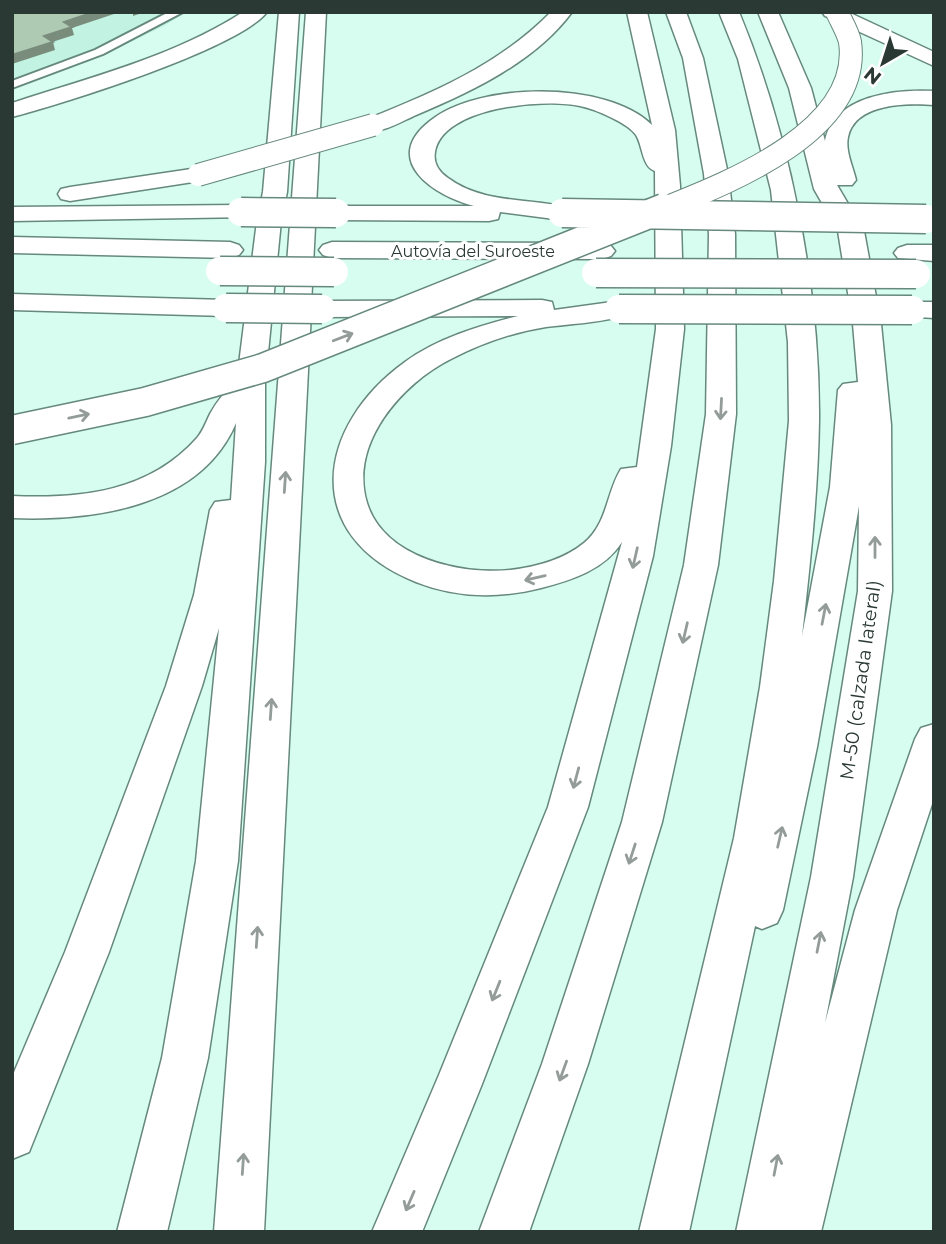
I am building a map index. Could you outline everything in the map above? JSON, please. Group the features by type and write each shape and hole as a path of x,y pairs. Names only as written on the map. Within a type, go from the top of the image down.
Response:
{"highway":[{"path":"12,110 190,49 239,25 257,12"},
{"path":"142,1232 186,1058 217,861 250,462 251,383 269,221 275,192 289,12"},
{"path":"239,1232 316,12"},
{"path":"12,200 126,187 198,175 281,154 373,125 424,105 470,82 512,56 547,29 562,12"},
{"path":"397,1232 568,807 636,556 656,446 668,346 668,186 664,130 637,12"},
{"path":"504,1232 565,1064 642,822 703,551 721,414 722,234 716,174 693,58 676,12"},
{"path":"667,1219 754,838 778,687 791,580 804,421 802,342 783,190 748,59 729,12"},
{"name":"M-50 (calzada lateral)","path":"761,1232 832,877 875,591 876,425 867,324 851,232 826,190 800,88 768,12"},
{"path":"835,12 934,60"},
{"path":"12,430 145,402 263,368 734,180 791,147 822,120 839,97 849,72 851,48 835,12"},
{"path":"562,213 473,199 453,192 440,184 423,165 421,150 425,139 437,127 461,113 499,101 542,96 576,99 615,110 644,130 668,186"},
{"path":"851,232 847,192 838,152 837,137 841,125 857,110 885,100 934,98"},
{"path":"667,1219 717,1096 780,835 830,586 853,426 853,349 846,285 826,190"},
{"path":"12,214 562,213 931,219"},
{"name":"Autovía del Suroeste","path":"12,246 225,260"},
{"name":"Autovía del Suroeste","path":"12,268 225,260 919,267 934,253"},
{"path":"12,302 322,309 437,306 923,310"},
{"path":"12,310 61,304"},
{"path":"619,309 597,315 543,320 508,328 434,357 393,387 368,417 350,452 346,473 351,507 365,532 396,559 440,578 479,583 513,582 540,577 577,564 603,545 618,522 628,495 649,388 668,346"},
{"path":"12,507 40,509 95,505 126,499 160,485 190,464 211,442 230,405 251,383"},
{"path":"12,1135 87,952 184,686 211,594 234,463 249,426"},
{"path":"796,1232 876,910 934,739"}],"street":[{"path":"12,85 99,52 178,12"}],"shaded area":[{"path":"12,12 186,12 164,26 97,58 12,89"}],"building":[{"path":"12,12 94,12 64,22 72,27 44,36 53,42 12,55"}]}
